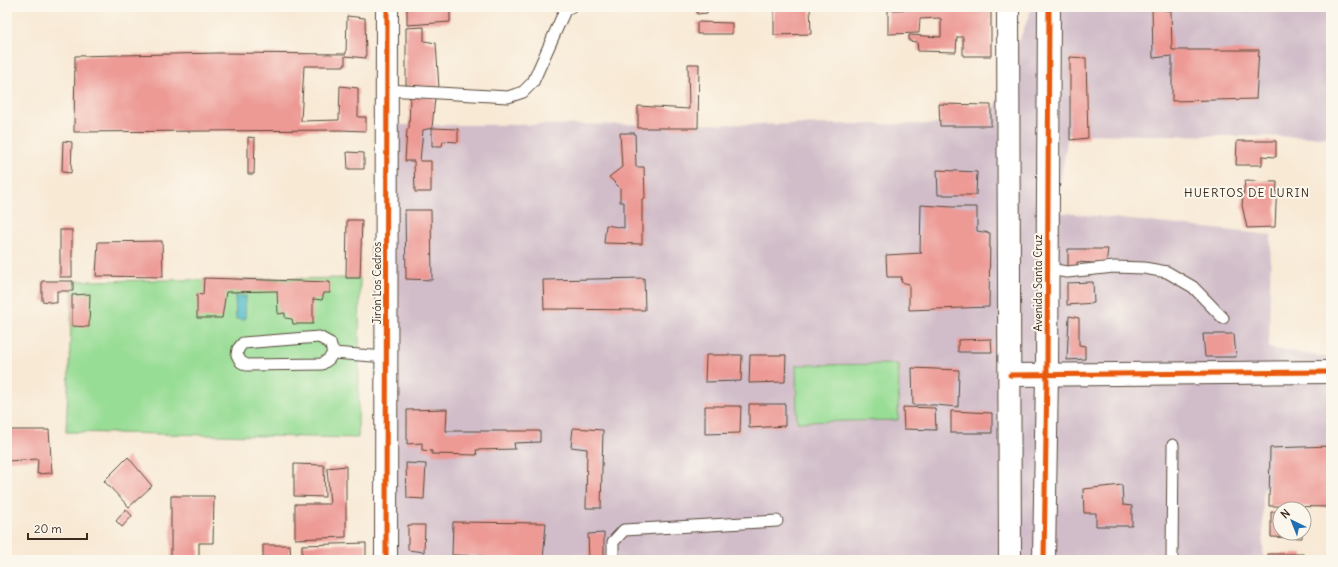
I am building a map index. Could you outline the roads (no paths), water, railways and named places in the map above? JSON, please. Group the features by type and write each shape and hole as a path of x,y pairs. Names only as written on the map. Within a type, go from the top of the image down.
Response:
{"street":[{"name":"Jirón Los Cedros","path":"386,560 387,7"},
{"path":"1008,7 1010,560"},
{"name":"Avenida Santa Cruz","path":"1044,560 1048,269 1049,7"},
{"path":"1010,375 1331,372"}],"lane":[{"path":"387,90 508,97 523,92 533,82 566,8 571,7"},
{"path":"1048,269 1067,272 1114,267 1144,268 1167,272 1193,286 1223,318"},
{"path":"319,337 330,343 333,353 329,359 322,364 247,365 241,362 237,355 238,349 243,343 319,337"},
{"path":"333,353 386,357"},
{"path":"1172,560 1173,445"},
{"path":"613,560 613,542 624,530 778,521"}],"water":[{"path":"235,296 246,296 245,319 236,319"}],"district":[{"name":"HUERTOS DE LURIN","path":"1247,193"}]}
